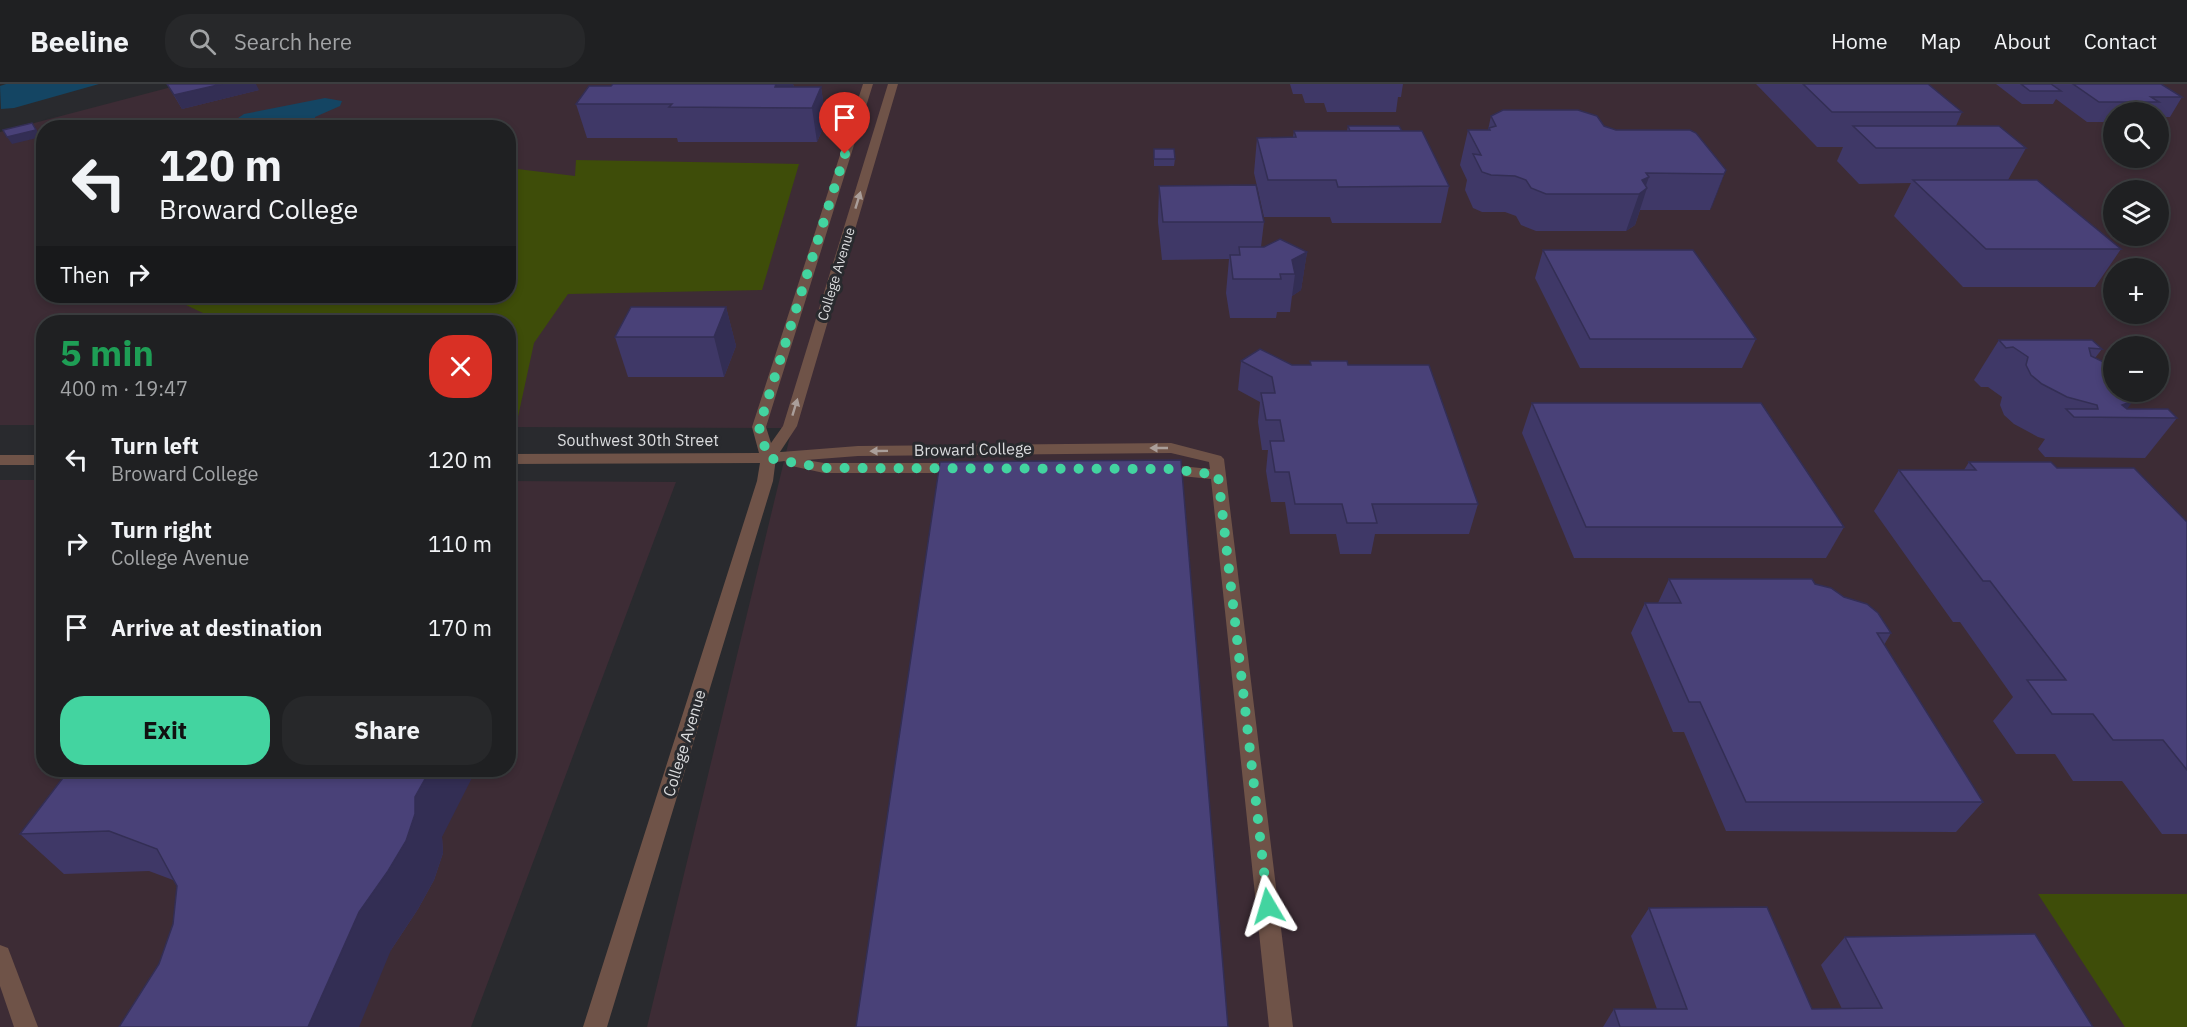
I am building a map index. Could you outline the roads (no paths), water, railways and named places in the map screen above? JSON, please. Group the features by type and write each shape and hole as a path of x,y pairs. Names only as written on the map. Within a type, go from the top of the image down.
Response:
{"street":[{"name":"College Avenue","path":"595,1027 765,481 768,458 759,427 868,84"},
{"name":"College Avenue","path":"768,458 790,426 893,84"},
{"name":"Broward College","path":"768,458 858,451 1171,448 1217,467"},
{"name":"Southwest 30th Street","path":"516,459 768,458"},
{"name":"Broward College","path":"768,458 824,468 980,468"},
{"path":"0,460 36,460"},
{"path":"1148,469 1217,467 1281,1027"},
{"path":"0,955 26,1027"}],"water":[{"path":"6,84 99,84 14,108 1,109 0,86"},
{"path":"325,98 342,101 340,106 315,117 314,120 235,120 244,114"}]}
